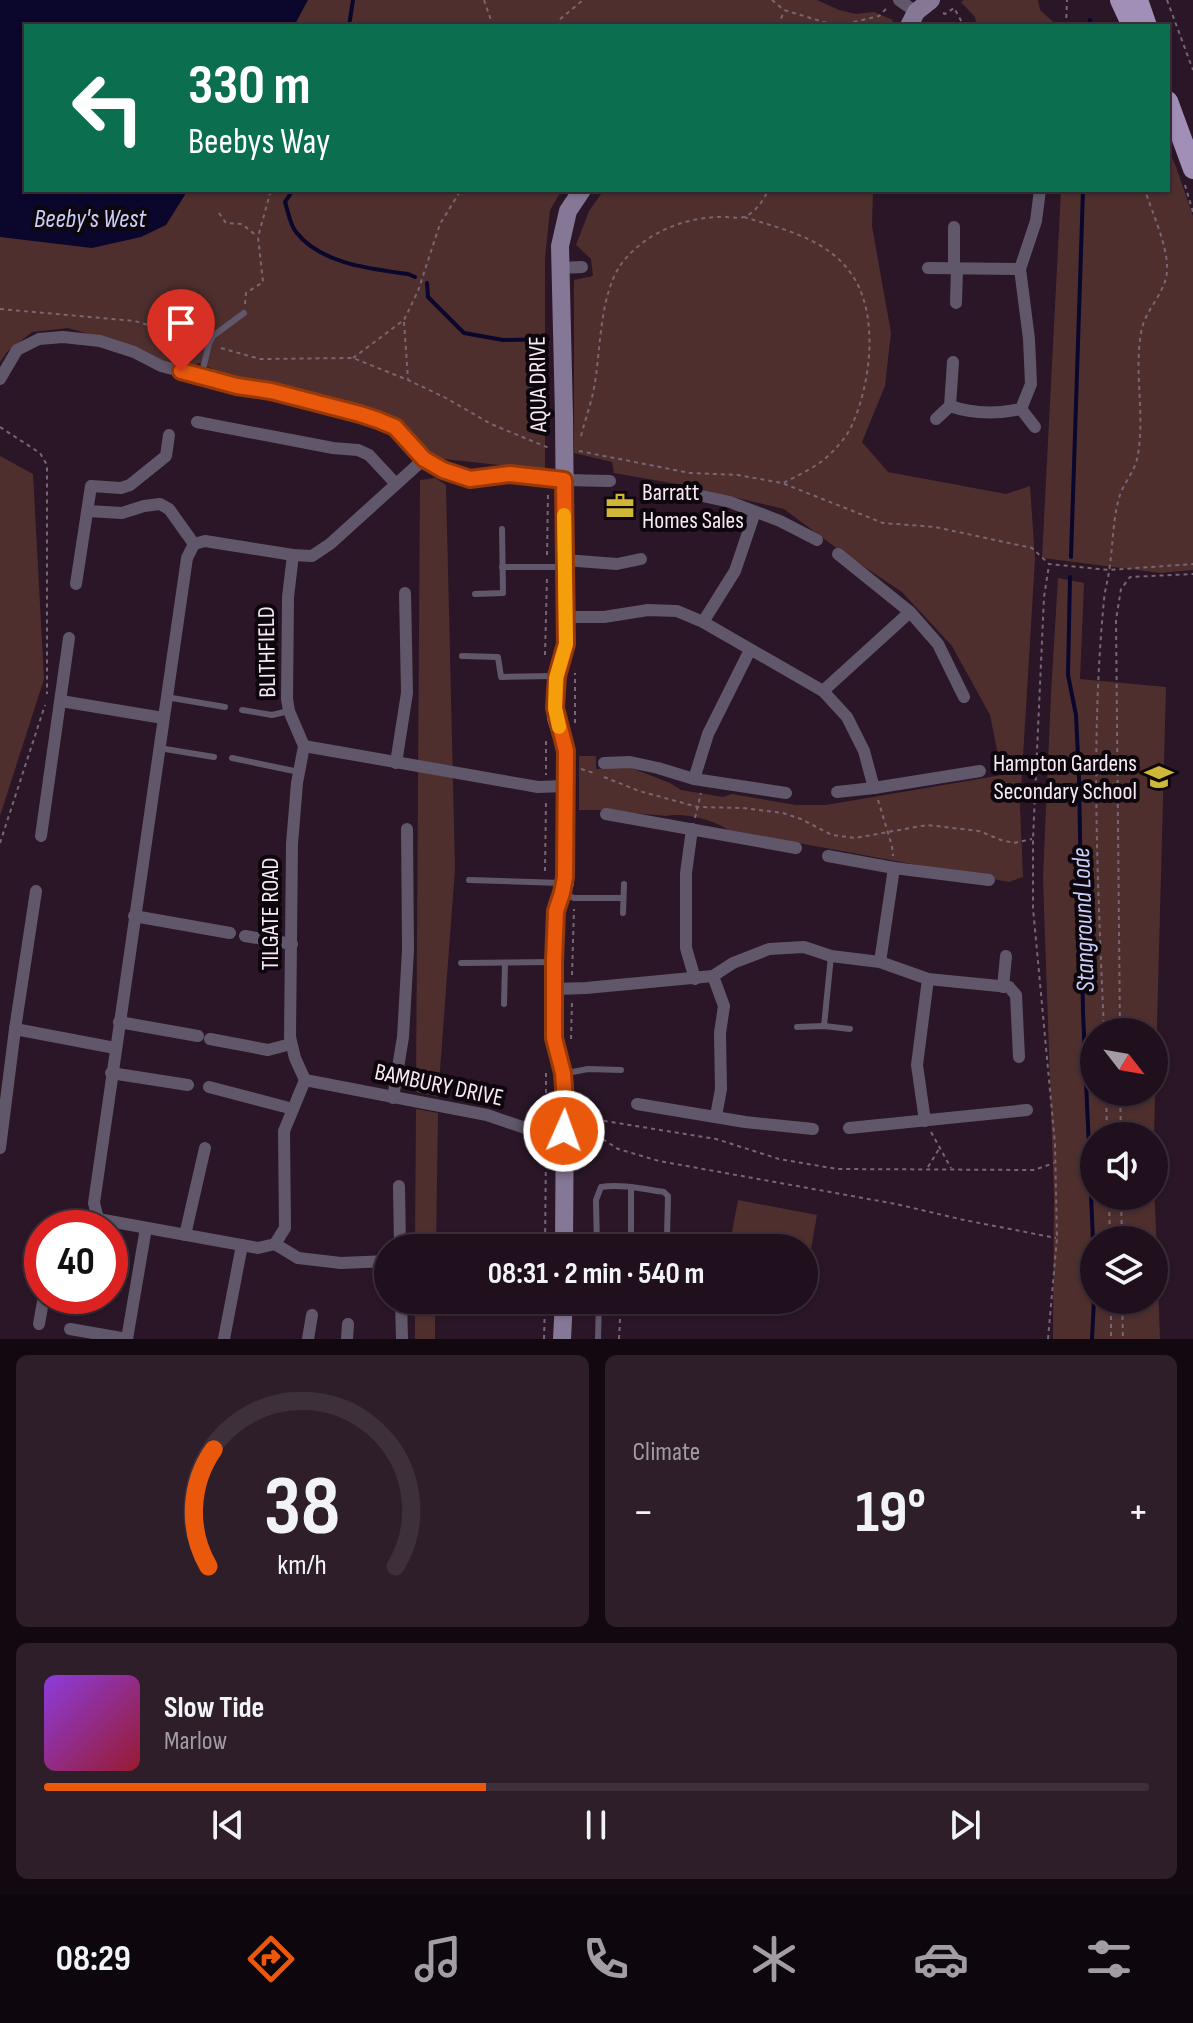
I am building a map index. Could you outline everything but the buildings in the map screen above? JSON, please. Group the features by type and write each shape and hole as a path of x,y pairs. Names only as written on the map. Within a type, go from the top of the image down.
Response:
{"main road":[{"path":"1120,0 1131,24"},
{"path":"1138,0 1146,24"},
{"path":"1170,106 1193,169"}],"street":[{"path":"895,2 924,11"},
{"name":"AQUA DRIVE","path":"564,1234 561,1126 565,1102 554,1072 554,962 556,911 564,888 566,751 551,676 566,644 556,479 564,450 560,246 568,211 581,192"},
{"path":"1021,409 1031,384 1020,269 1036,221 1040,192"},
{"path":"954,227 956,303"},
{"path":"560,268 582,267"},
{"path":"928,268 1020,269"},
{"path":"0,379 17,350 39,339 63,337 100,341 134,352 161,366 360,414 395,427 424,459 443,470 470,479 510,474 610,481"},
{"path":"936,419 950,406 953,362"},
{"path":"950,406 966,412 1021,409"},
{"path":"1021,409 1035,427"},
{"path":"197,422 358,450 369,455 396,484"},
{"path":"76,584 91,486 121,488 130,485 166,456 169,435"},
{"path":"96,1210 94,1203 111,1073 187,558 194,544 205,541 312,556 324,550 424,459"},
{"path":"684,492 730,502 780,521 817,540"},
{"path":"88,511 122,513 160,504 169,509 194,544"},
{"path":"703,622 735,571 755,512"},
{"path":"838,554 910,612 938,644 964,697"},
{"name":"BLITHFIELD","path":"293,555 288,584 286,685 289,711 304,746"},
{"path":"559,565 617,564 641,559"},
{"path":"396,763 407,693 405,593"},
{"path":"566,617 604,617 648,610 677,611 703,622 823,691 847,717 864,751 874,788"},
{"path":"823,691 910,612"},
{"path":"41,836 69,638"},
{"path":"699,779 708,734 750,650"},
{"path":"61,701 163,718"},
{"path":"304,746 538,787 566,786"},
{"name":"TILGATE ROAD","path":"304,746 292,844 291,1044 305,1080"},
{"path":"604,763 630,762 699,779 786,793"},
{"path":"837,792 980,771"},
{"path":"606,814 796,848"},
{"path":"393,1098 403,1037 407,979 407,829"},
{"path":"692,829 686,873 686,948 695,979"},
{"path":"828,856 989,880"},
{"path":"880,962 894,868"},
{"path":"0,1148 36,891"},
{"path":"134,916 230,933"},
{"path":"245,936 292,944"},
{"path":"555,989 713,976 733,963 769,949 804,947 831,956 880,962 928,979 1009,987 1016,995 1019,1057"},
{"path":"1003,987 1006,956"},
{"path":"713,976 724,1006 720,1033 721,1089 716,1116"},
{"path":"925,1121 917,1065 928,979"},
{"path":"119,1022 268,1050 291,1044"},
{"path":"15,1029 115,1048"},
{"path":"111,1073 188,1085"},
{"path":"275,1244 285,1228 284,1131 305,1080"},
{"name":"BAMBURY DRIVE","path":"305,1080 487,1115 534,1131 561,1126"},
{"path":"209,1087 293,1109"},
{"path":"637,1104 745,1122 813,1129"},
{"path":"849,1128 1027,1110"},
{"path":"185,1235 205,1148"},
{"path":"399,1186 400,1234"},
{"path":"128,1225 258,1248 275,1244 298,1258 341,1263 374,1262"},
{"path":"70,1329 128,1339 146,1228"},
{"path":"224,1339 242,1245"},
{"path":"39,1324 41,1314"},
{"path":"401,1314 402,1339"},
{"path":"562,1339 563,1314"},
{"path":"308,1339 312,1315"},
{"path":"347,1339 348,1324"}],"lane":[{"path":"201,377 213,336 244,313"},
{"path":"475,594 503,593 502,529"},
{"path":"502,567 559,565"},
{"path":"462,656 498,657 501,677 551,676"},
{"path":"166,697 225,707"},
{"path":"242,710 272,715 289,711"},
{"path":"159,748 214,757"},
{"path":"232,758 299,772"},
{"path":"469,880 545,883 564,888 574,898 623,898"},
{"path":"623,913 624,884"},
{"path":"824,1026 831,956"},
{"path":"461,963 554,962"},
{"path":"504,1004 505,963"},
{"path":"797,1027 850,1029"},
{"path":"554,1072 621,1070"},
{"path":"597,1234 596,1200 601,1187 664,1192 668,1196 667,1234"},
{"path":"631,1187 631,1234"},
{"path":"598,1339 599,1314"}],"path":[{"path":"484,0 492,24"},
{"path":"557,24 583,0"},
{"path":"772,0 784,10 830,24"},
{"path":"1066,24 1067,0"},
{"path":"1167,0 1193,70"},
{"path":"845,24 879,16 895,2"},
{"path":"924,11 945,14 954,8 963,24"},
{"path":"779,24 784,10"},
{"path":"244,313 246,293 263,282 258,237 270,192"},
{"path":"353,358 404,320 418,291 440,224 460,192"},
{"path":"744,217 762,203 767,192"},
{"path":"1104,1018 1097,682 1104,595 1117,502 1138,458 1142,428 1138,364 1141,331 1147,312 1166,278 1166,257 1146,192"},
{"path":"219,213 226,223 242,224 258,237"},
{"path":"580,436 594,389 603,316 622,263 642,244 669,226 691,219 744,217 799,234 829,251 851,273 865,305 870,341 863,394 851,428 832,453 809,470 782,483"},
{"path":"0,309 135,321 260,359 353,358 408,380 491,424 549,448 578,450 690,473 738,475 782,483 883,523 935,527 1032,548 1049,564 1109,570 1193,564"},
{"path":"404,320 408,380"},
{"path":"0,427 40,453 47,465 48,658 47,701 0,843"},
{"path":"551,676 559,565 556,479"},
{"path":"1048,1339 1057,1238 1055,1163 1033,908 1033,839 1044,597 1049,564"},
{"path":"1120,1018 1116,620 1121,589 1130,577 1193,574"},
{"path":"545,883 546,739"},
{"path":"575,767 639,791 698,807 783,813 843,837 855,838 927,825 979,831 1014,843 1033,839"},
{"path":"692,829 698,807 699,779"},
{"path":"874,788 892,846 894,868"},
{"path":"547,1234 561,1126 554,1072"},
{"path":"925,1121 952,1169"},
{"path":"561,1126 716,1139 779,1159 837,1169 1034,1170 1055,1163"},
{"path":"561,1126 592,1132 618,1149 659,1161 896,1204 1057,1238"},
{"path":"927,1169 940,1148"},
{"path":"544,1339 545,1314"},
{"path":"1111,1314 1111,1339"},
{"path":"1122,1314 1123,1339"},
{"path":"619,1339 620,1319"}],"shaded area":[{"path":"0,0 817,0 839,10 856,14 874,12 893,20 892,24 24,24 24,192 561,192 550,210 545,259 545,470 435,458 404,424 269,385 218,376 213,369 198,363 191,369 156,360 132,346 68,328 32,332 7,352 0,362"},
{"path":"1038,0 1040,10 1056,24 977,24 975,17 961,2"},
{"path":"1170,153 1193,216 1193,570 1161,573 1042,558 1061,192 1170,192"},
{"path":"603,192 873,192 872,226 891,333 885,386 862,442 888,472 1006,494 1030,486 1035,559 1020,806 1023,877 1009,882 728,830 689,816 579,810 579,756 596,756 596,769 629,767 681,790 723,797 732,794 796,805 826,805 1002,775 990,715 952,646 902,592 784,509 614,473 612,462 574,453 574,280 593,276 591,259 576,245 589,211"},
{"path":"0,456 33,474 44,679 0,816"},
{"path":"435,478 446,485 455,869 438,1097 416,1092 420,480"},
{"path":"1058,578 1084,583 1080,679 1166,687 1157,1018 1080,1018 1080,1106 1155,1106 1154,1122 1080,1122 1080,1210 1155,1210 1156,1226 1080,1226 1080,1314 1159,1314 1160,1339 1053,1339 1054,1196 1043,878"},
{"path":"416,1109 438,1113 436,1234 415,1234"},
{"path":"738,1200 817,1215 814,1234 732,1234"},
{"path":"415,1314 435,1314 435,1339 415,1339"}],"water":[{"name":"Beeby's West","path":"0,0 308,0 295,24 24,24 24,192 187,192 166,225 141,237 92,248 0,237"}],"waterway":[{"path":"349,24 353,0"},
{"name":"Stanground Lode","path":"1089,24 1090,20"},
{"path":"292,192 285,202 294,229 306,243 348,263 415,277"},
{"name":"Stanground Lode","path":"1071,557 1083,192"},
{"path":"427,283 428,297 464,333 503,340 548,339"},
{"name":"Stanground Lode","path":"1070,577 1068,675 1076,715 1079,777 1083,1012 1092,1226"},
{"name":"Stanground Lode","path":"1092,1339 1093,1314"}],"slow traffic":[{"path":"559,727 555,708 556,678 566,644 564,515"}],"place":[{"name":"Barratt Homes Sales","path":"620,506"},
{"name":"Hampton Gardens Secondary School","path":"1159,777"}],"route":[{"path":"181,371 378,420 395,427 424,459 443,470 470,479 510,474 564,480 566,644 557,676 555,708 566,751 565,883 556,911 554,1038 563,1073 564,1131"}]}
